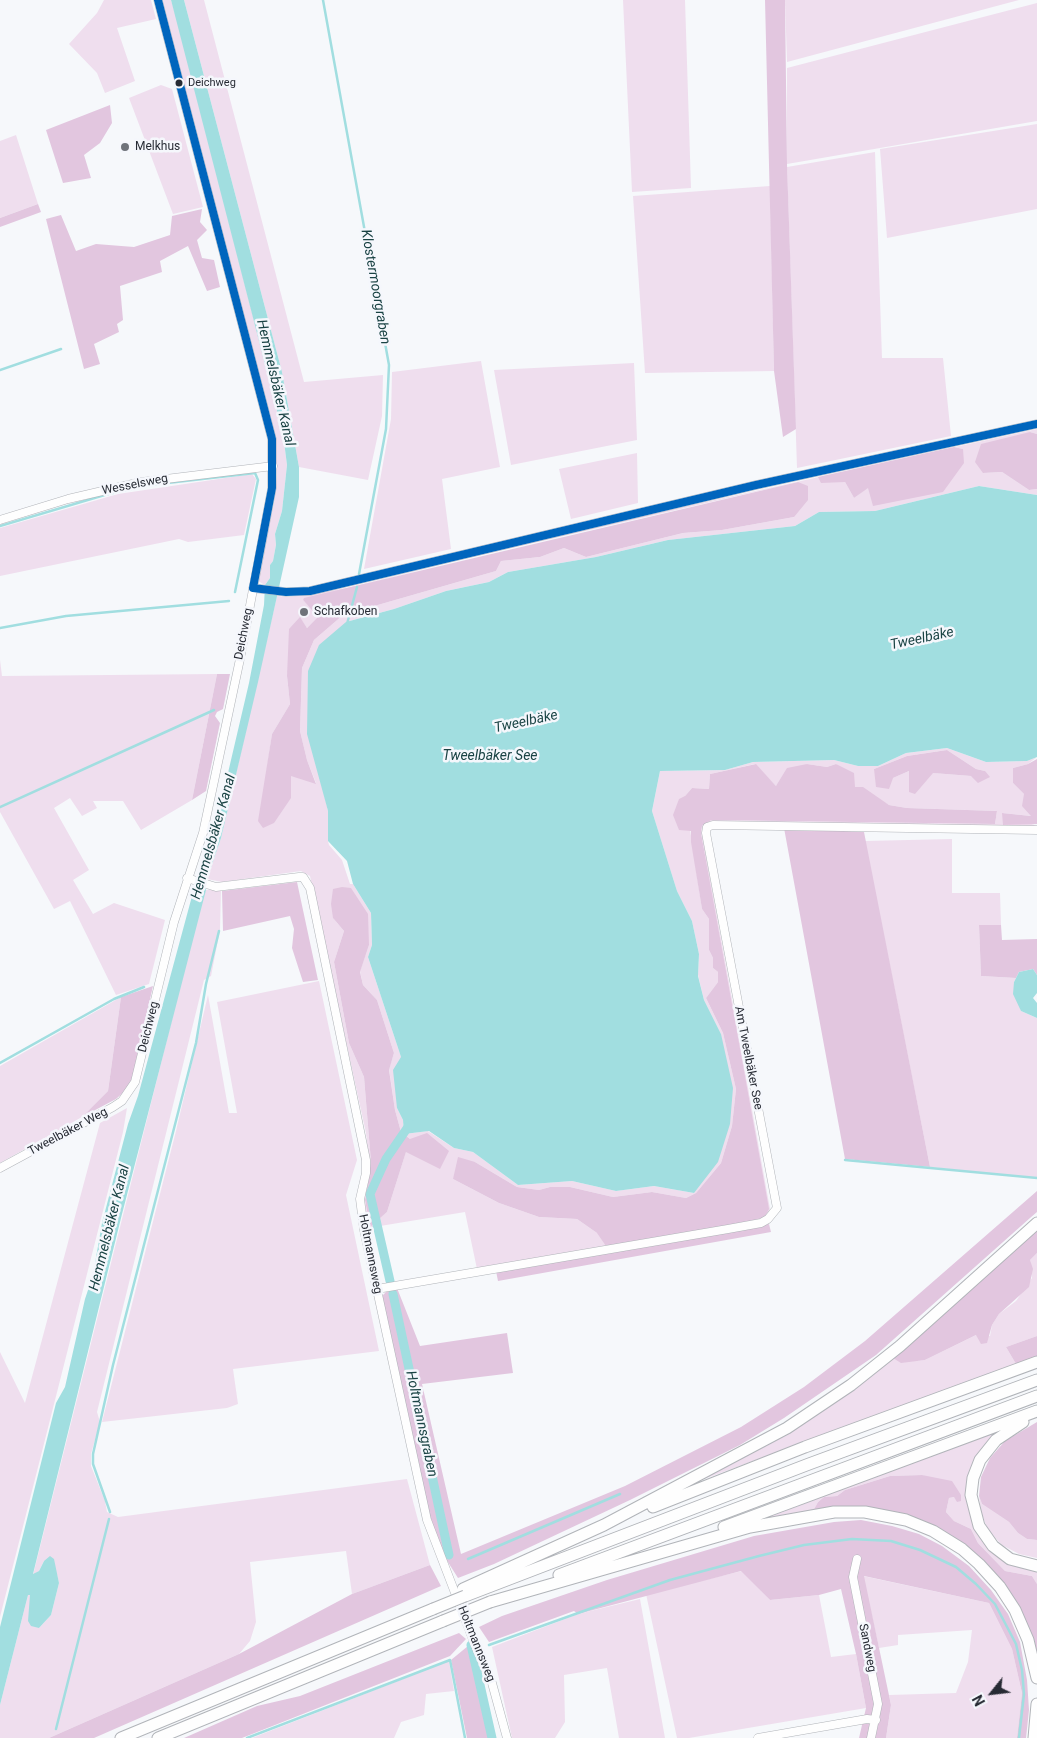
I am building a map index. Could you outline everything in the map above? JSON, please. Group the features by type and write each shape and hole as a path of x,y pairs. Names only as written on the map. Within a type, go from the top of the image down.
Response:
{"highway":[{"path":"120,1738 370,1634 464,1592 604,1525 787,1428 822,1405 900,1346 1037,1223"},
{"path":"604,1525 704,1488 805,1447 1037,1362"},
{"path":"464,1592 1037,1380"},
{"path":"158,1738 490,1602 806,1481 1037,1396"},
{"path":"650,1556 1037,1411"},
{"path":"1037,1416 1012,1428 996,1440 980,1460 973,1478 971,1495 979,1526 993,1546 1010,1559 1037,1566"},
{"path":"490,1602 750,1527 834,1512 865,1512 906,1520 933,1531 962,1549 980,1564 1000,1587 1023,1626 1037,1678"},
{"path":"1034,1738 1037,1704"}],"street":[{"name":"Deichweg","path":"131,1090 135,1082 187,878 203,833 256,589 272,488 272,439 158,0"},
{"path":"256,589 286,592 310,591 573,527 946,442 1037,424"},
{"name":"Wesselsweg","path":"0,520 68,499 141,482 272,466"},
{"name":"Am Tweelbäker See","path":"377,1289 728,1230 761,1223 768,1219 777,1208 706,833 708,827 713,825 1037,830"},
{"name":"Holtmannsweg","path":"187,878 216,887 303,877 310,888 366,1160 366,1173 360,1199 377,1289 427,1520 492,1683 507,1738"},
{"name":"Tweelbäker Weg","path":"0,1168 113,1107 131,1090"},
{"name":"Sandweg","path":"858,1559 853,1577 878,1704 871,1738"},
{"path":"758,1738 867,1719 876,1720"}],"shaded area":[{"path":"104,0 151,0 156,19 117,28 135,81 105,93 97,73 69,44 97,13"},
{"path":"162,0 171,0 180,30 283,434 287,465 282,511 275,534 276,545 273,561 270,565 270,578 265,585 258,581 258,575 274,503 277,475 274,437"},
{"path":"184,0 204,0 304,382 383,375 382,416 368,480 299,467 282,372"},
{"path":"623,0 685,0 691,188 632,192"},
{"path":"765,0 785,0 787,164 796,429 783,437 774,371"},
{"path":"785,0 1019,0 787,62"},
{"path":"1037,3 1037,121 787,164 787,68"},
{"path":"161,85 172,89 203,207 173,214 129,98"},
{"path":"110,105 112,123 100,143 84,155 91,178 63,183 46,130"},
{"path":"1037,124 1037,209 887,238 880,149"},
{"path":"16,135 38,204 0,218 0,141"},
{"path":"875,152 882,358 943,358 951,436 797,468 787,167"},
{"path":"770,186 774,371 645,373 633,196"},
{"path":"38,204 41,212 0,227 0,218"},
{"path":"202,209 200,222 207,230 197,240 202,258 214,260 220,287 207,291 188,246 160,261 162,272 120,286 123,320 117,324 119,332 94,344 100,364 84,369 46,219 61,215 76,251 96,244 134,247 170,235 172,216"},
{"path":"481,361 500,467 442,479 451,549 364,569 391,419 392,372"},
{"path":"634,363 637,440 511,465 494,370"},
{"path":"1037,429 1037,434 1030,432 983,473 1002,472 1029,490 1037,489 1037,495 979,486 875,511 819,512 795,526 668,540 596,557 508,572 489,582 446,591 394,609 346,622 321,781 328,811 329,845 342,860 350,884 353,884 371,913 372,945 368,957 401,1057 397,1108 403,1120 404,1134 428,1131 454,1148 473,1152 518,1185 572,1181 616,1191 654,1186 694,1193 721,1034 704,1000 698,975 699,954 692,921 677,891 652,811 660,771 725,770 753,762 834,760 858,766 878,766 906,753 947,748 986,762 1027,761 1037,757 1028,764 1013,768 1013,783 1024,794 1032,816 1002,813 1037,826 782,824 711,821 703,827 702,833 770,1209 766,1218 727,1227 477,1269 465,1212 368,1228 363,1200 369,1162 366,1133 310,876 301,871 222,882 207,879 221,838 277,596 289,597 347,588 574,531 819,477 845,482 854,498 868,487 963,449 955,447","holes":["798,482 794,517 722,530 683,533 586,557 564,548 540,557 501,561 496,571 343,615 314,640 302,668 300,731 307,760 316,783 291,775 266,775 272,734 290,704 287,676 300,618 307,628 319,617 303,600 455,561","947,750 976,769 985,771 971,776 909,771 893,778 874,769 907,756","755,764 776,786 807,764 827,767 836,764 855,787 889,805 907,808 997,811 995,824 710,820 702,826 701,833 765,1217 597,1233 577,1219 539,1217 499,1203 453,1179 475,1162 517,1187 539,1190 550,1187 570,1187 613,1197 652,1192 686,1198 696,1193 721,1163 732,1126 736,1089 723,1033 706,998 718,982 718,972 713,968 713,958 709,950 709,919 702,909 685,796 692,788 709,789 710,774","333,918 369,945 360,971 363,985 377,1000 394,1053 389,1069 395,1110 401,1132 410,1139 387,1212 370,1226 365,1200 371,1162 364,1077 349,1043 334,962 344,931"]},
{"path":"1030,432 1037,434 1037,489 1029,490 1002,472 983,473 975,462 981,444"},
{"path":"954,447 963,449 964,463 943,492 873,506 868,488 854,498 845,482 821,483 818,477"},
{"path":"637,453 638,503 571,519 559,469"},
{"path":"252,474 256,479 244,535 188,542 179,539 0,576 0,528 118,494"},
{"path":"798,482 808,486 808,500 794,517 722,530 683,533 586,557 564,548 540,557 501,561 496,571 343,615 314,640 302,668 300,731 307,760 316,784 291,776 291,798 274,823 263,828 258,821 272,734 290,704 287,676 289,629 300,617 307,628 318,617 303,600 304,598"},
{"path":"0,660 2,676 217,674 192,800 141,830 123,801 93,801 97,808 82,816 70,798 54,808 89,870 73,880 93,914 114,903 165,920 149,984 116,995 70,901 54,909 0,812"},
{"path":"217,674 230,674 223,709 217,712 215,716 220,723 206,791 192,800"},
{"path":"947,750 976,769 985,771 990,777 978,783 971,776 933,773 915,794 909,792 909,771 893,778 889,789 876,787 874,769 907,756"},
{"path":"1037,759 1037,824 1003,825 1002,813 1031,816 1022,806 1024,794 1013,783 1013,768 1028,764"},
{"path":"756,764 776,786 787,768 807,764 827,767 836,764 854,773 855,787 863,787 889,805 907,808 997,811 995,824 711,820 702,826 701,833 769,1209 765,1217 728,1227 606,1246 597,1233 577,1219 539,1217 499,1203 453,1179 458,1157 475,1162 517,1187 539,1190 550,1187 570,1187 613,1197 652,1192 686,1198 696,1193 721,1163 732,1126 736,1089 723,1033 706,998 718,982 718,972 713,968 713,958 709,950 709,919 702,909 691,842 691,831 679,830 673,815 679,799 685,796 692,788 709,789 710,774"},
{"path":"784,828 864,832 930,1167 845,1159"},
{"path":"952,839 952,893 1000,893 1001,925 979,925 981,976 1016,978 1014,982 1021,1011 1037,1018 1037,1178 930,1167 865,841"},
{"path":"297,882 318,980 303,982 292,948 294,929 290,916 223,931 222,891"},
{"path":"351,888 368,914 369,945 360,972 363,985 377,1000 394,1053 389,1070 395,1110 401,1132 410,1139 427,1133 449,1151 440,1169 406,1152 387,1212 370,1227 365,1200 371,1162 364,1077 349,1043 334,962 344,931 333,918 331,904 333,889"},
{"path":"221,889 220,930 211,976 204,980 97,1412 100,1422 91,1454 91,1466 105,1501 107,1512 118,1517 407,1479 430,1565 352,1594 346,1551 250,1562 256,1622 250,1641 239,1654 49,1738 0,1738 0,1705 28,1595 30,1595 30,1606 39,1628 51,1615 59,1583 57,1575 44,1561 39,1571 33,1575 202,899 206,890"},
{"path":"979,925 1001,925 1002,940 1037,939 1037,975 1033,969 1019,972 1016,978 981,976"},
{"path":"319,981 357,1160 346,1195 379,1351 233,1369 238,1404 227,1408 102,1422 176,1131 208,995 229,1113 237,1113 217,1002"},
{"path":"153,986 132,1079 127,1089 116,1099 82,1117 108,1091 121,997"},
{"path":"121,997 108,1091 82,1117 0,1163 0,1066"},
{"path":"127,1108 123,1132 0,1617 0,1352 25,1403 100,1123"},
{"path":"1037,1191 1037,1212 876,1355 784,1418 740,1445 630,1500 494,1564 458,1578 446,1559 431,1522 381,1297 386,1292 397,1288 420,1346 507,1333 513,1373 422,1384 461,1554 625,1486 741,1427 804,1387 865,1341"},
{"path":"769,1224 771,1232 498,1281 496,1271"},
{"path":"1037,1228 1037,1253 1030,1260 1033,1269 1029,1287 999,1314 992,1325 987,1343 981,1344 976,1335 925,1360 901,1363 893,1358"},
{"path":"1037,1253 1037,1336 1006,1347 1016,1364 696,1482 893,1357 914,1361 925,1360 976,1335 990,1336 992,1325 999,1314 1016,1301 1032,1278 1030,1260"},
{"path":"1037,1336 1037,1356 1016,1364 1006,1347"},
{"path":"1037,1422 1037,1540 1027,1539 1018,1533 1009,1522 982,1504 979,1496 981,1477 990,1458 1005,1441"},
{"path":"998,1431 986,1444 967,1493 973,1524 981,1540 993,1552 1011,1563 1037,1571 1037,1584 1032,1576 1005,1571 978,1543 971,1529 954,1521 946,1512 949,1498 954,1497 961,1501 961,1495 922,1475 890,1476 845,1490 837,1496 824,1497 818,1502 813,1511 761,1520"},
{"path":"922,1475 952,1481 961,1495 961,1501 957,1502 954,1497 949,1498 946,1512 954,1521 971,1529 978,1543 1005,1571 1032,1576 1037,1584 1037,1650 1034,1650 1009,1595 921,1522 813,1511 818,1502 824,1497 837,1496 845,1490 890,1476"},
{"path":"979,1496 982,1504 1009,1522 1018,1533 1027,1539 1037,1540 1037,1558 1019,1554 1002,1545 988,1530 981,1512"},
{"path":"861,1520 919,1534 942,1546 969,1566 991,1590 1008,1614 1020,1642 1027,1680 1029,1710 1026,1738 1017,1738 1022,1693 1012,1649 989,1603 864,1576 891,1705 886,1738 859,1738 866,1708 841,1589 819,1595 770,1600 741,1571 578,1614 574,1611 489,1642 479,1627 502,1616 607,1580 754,1536 834,1522"},
{"path":"430,1565 441,1586 94,1738 49,1738 239,1654 352,1594"},
{"path":"742,1571 770,1600 819,1595 831,1657 856,1654 866,1708 689,1738 677,1738 646,1594"},
{"path":"863,1576 989,1603 1012,1649 1022,1693 1017,1738 886,1738 891,1705 889,1695 956,1693 968,1662 972,1630 898,1635 898,1645 879,1648"},
{"path":"640,1599 665,1738 619,1738 607,1668 564,1675 565,1722 555,1738 512,1738 492,1647 578,1614"},
{"path":"459,1633 466,1639 450,1656 242,1738 184,1738 257,1706 300,1696"},
{"path":"468,1646 489,1738 467,1738 451,1660"},
{"path":"449,1661 454,1691 426,1694 424,1715 401,1722 394,1738 252,1738"}],"water":[{"name":"Hemmelsbäker Kanal","path":"171,0 184,0 282,372 299,467 299,497 258,682 221,838 207,879 197,876 213,837 249,683 264,605 265,585 270,578 270,565 273,561 276,545 275,534 282,511 287,465 283,434"},
{"name":"Tweelbäker See","path":"979,486 1037,495 1037,757 1027,761 986,762 947,748 906,753 878,766 858,766 834,760 753,762 725,770 660,771 652,811 677,891 692,921 699,954 698,976 704,1000 721,1034 733,1088 730,1124 718,1162 694,1193 654,1186 616,1191 572,1181 518,1185 473,1152 454,1148 429,1131 404,1134 403,1120 397,1108 393,1070 401,1057 368,957 372,945 371,913 353,884 347,861 328,841 328,811 307,734 308,671 319,645 346,622 394,609 446,591 489,582 508,572 596,557 668,540 795,526 819,512 875,511"},
{"name":"Hemmelsbäker Kanal","path":"195,885 206,887 206,890 122,1214 33,1574 39,1571 44,1561 50,1556 54,1559 59,1583 51,1615 39,1628 31,1626 28,1621 30,1595 28,1595 0,1705 0,1627 56,1403 65,1387 85,1299 93,1275 102,1223 128,1124 138,1096"},
{"path":"1033,969 1037,975 1037,993 1033,998 1037,1003 1037,1018 1021,1011 1013,994 1014,982 1019,972"}],"waterway":[{"name":"Klostermoorgraben","path":"323,0 389,365 386,429 359,574"},
{"path":"0,370 61,349"},
{"path":"0,526 108,494 150,485 255,473 258,480 235,592"},
{"name":"Klostermoorgraben","path":"347,624 357,587"},
{"path":"0,628 66,616 229,601"},
{"path":"0,807 214,710"},
{"path":"110,1512 93,1464 93,1454 113,1365 196,1043 206,984 219,931"},
{"path":"0,1063 114,999 144,987"},
{"name":"Holtmannsgraben","path":"390,1281 370,1194 386,1159 410,1124"},
{"path":"845,1160 1037,1178"},
{"name":"Holtmannsgraben","path":"393,1294 449,1555"},
{"path":"468,1559 620,1494"},
{"path":"56,1729 109,1519"},
{"path":"489,1645 670,1580 759,1556 804,1545 852,1539 891,1541 920,1550 956,1567 995,1604 1016,1644 1022,1670 1024,1694 1019,1738"},
{"name":"Holtmannsgraben","path":"471,1645 492,1738"},
{"path":"247,1738 450,1660 465,1738"}],"transit line":[{"path":"158,0 272,439 272,488 253,588"},
{"path":"253,588 286,592 310,591 756,485 1037,424"}],"place":[{"name":"Deichweg","path":"179,83"},
{"name":"Melkhus","path":"125,147"},
{"name":"Schafkoben","path":"304,612"}],"water label":[{"name":"Tweelbäke","path":"922,639"},
{"name":"Tweelbäke","path":"526,722"}]}
